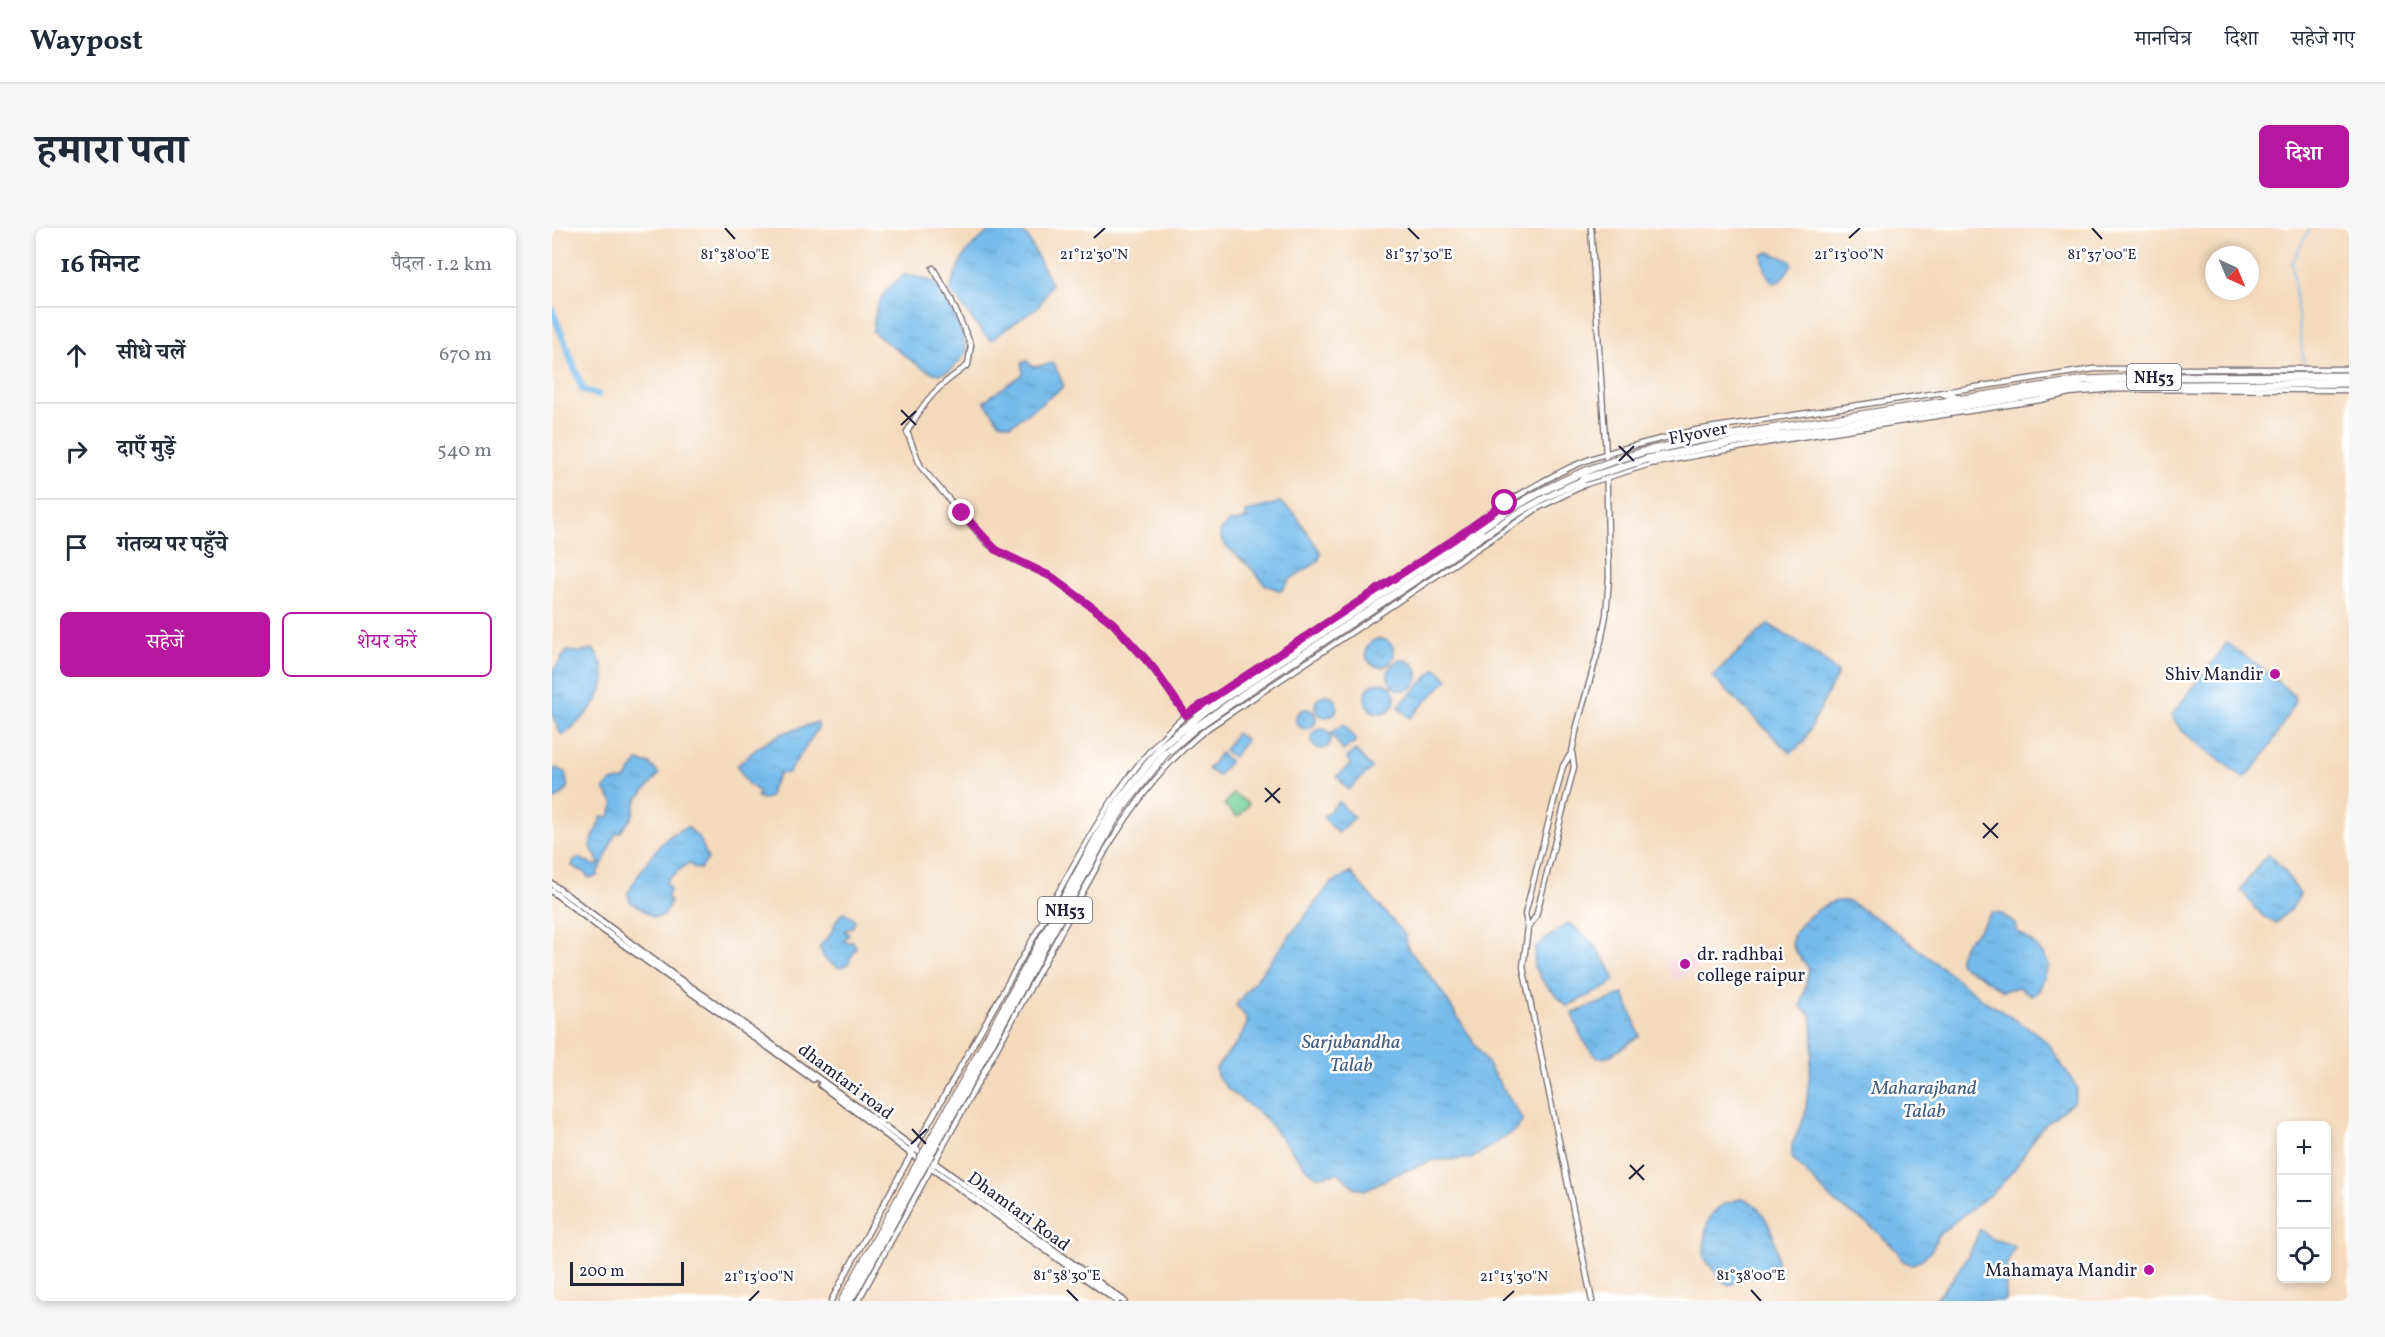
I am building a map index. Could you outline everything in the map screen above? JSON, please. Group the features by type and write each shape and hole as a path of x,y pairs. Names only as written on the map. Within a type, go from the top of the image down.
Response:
{"highway":[{"name":"NH53","path":"1960,399 2050,384 2106,378 2349,375"},
{"name":"NH53","path":"1974,404 2105,386 2349,383"},
{"path":"1944,393 1960,399"},
{"name":"Flyover","path":"1909,410 1960,399"},
{"path":"1966,410 1974,404"},
{"name":"Flyover","path":"1452,561 1483,531 1544,490 1570,477 1646,451 1700,440 1909,410 1974,404"},
{"name":"Flyover","path":"1454,542 1483,531"},
{"name":"NH53","path":"1035,958 1088,846 1146,764 1162,746 1186,725 1454,542"},
{"name":"NH53","path":"849,1301 854,1287 1035,958 1104,847 1127,802 1146,777 1165,754 1195,728 1452,561"},
{"name":"NH53","path":"842,1301 854,1287"}],"main road":[{"name":"dhamtari road","path":"552,884 914,1153"},
{"path":"552,891 582,915 932,1166"},
{"name":"dhamtari road","path":"932,1166 1124,1301"},
{"name":"Dhamtari Road","path":"932,1166 1117,1301"}],"street":[{"path":"1528,928 1525,914 1563,766 1572,752 1606,615 1609,578 1606,454 1591,228"},
{"path":"933,268 949,295 971,345 968,365 938,387 921,407 907,432 921,467 996,550 1052,577 1113,623 1155,670 1186,715"},
{"path":"831,1301 1088,846 1141,760 1161,736 1186,715 1454,542 1487,514 1573,467 1606,454 1696,430 2094,369 2349,369"},
{"path":"1452,561 1538,508 1606,477 1681,458 1966,410 2040,400 2069,393 2112,389 2349,390"},
{"path":"1572,752 1574,767 1536,916 1528,928 1523,953 1525,977 1592,1301"},
{"path":"858,1301 1104,847"},
{"path":"1525,914 1536,916"}],"shaded area":[{"name":"dr. radhbai college raipur","path":"1694,948 1703,966 1675,981 1666,963"}],"green space":[{"path":"1233,793 1249,804 1239,816 1224,805"}],"water":[{"path":"994,228 1016,228 1027,236 1051,284 1039,306 991,340 950,290 965,254"},
{"path":"1769,252 1791,261 1792,265 1780,281 1774,283 1767,274 1762,255"},
{"path":"905,274 935,282 957,320 967,349 954,368 947,372 940,374 926,370 873,332 875,313 881,298"},
{"path":"1027,361 1033,367 1054,363 1064,387 1011,425 999,422 984,401 1023,374 1022,363"},
{"path":"1280,502 1295,514 1321,553 1318,562 1290,579 1281,591 1266,585 1223,543 1220,532 1229,521 1235,522 1247,518 1245,512"},
{"path":"1768,624 1817,654 1838,673 1803,743 1790,753 1712,676"},
{"path":"1380,639 1390,643 1394,653 1390,663 1380,667 1370,663 1366,653 1370,643"},
{"path":"2227,643 2266,671 2294,696 2295,702 2265,754 2243,778 2183,732 2171,716"},
{"path":"593,649 601,662 604,674 603,686 592,707 564,735 560,733 552,714 552,672 567,651 581,652"},
{"path":"1403,660 1409,661 1417,669 1417,681 1409,689 1403,690 1397,689 1389,681 1388,675 1389,669 1397,661"},
{"path":"1436,668 1448,679 1410,718 1398,707"},
{"path":"1380,683 1386,684 1394,692 1394,704 1386,712 1380,713 1374,712 1366,704 1365,698 1366,692 1374,684"},
{"path":"1326,695 1334,698 1337,706 1334,714 1326,717 1318,714 1315,706 1318,698"},
{"path":"1302,709 1310,709 1316,715 1316,723 1310,729 1302,729 1296,723 1296,715"},
{"path":"817,722 819,727 788,773 780,773 768,798 761,799 757,796 760,792 748,784 737,766 757,748 781,734"},
{"path":"1344,724 1356,741 1343,751 1331,733"},
{"path":"1317,729 1325,729 1331,735 1331,743 1325,749 1317,749 1311,743 1311,735"},
{"path":"1236,733 1246,740 1233,757 1224,750"},
{"path":"1355,750 1372,768 1348,790 1337,776 1351,764 1347,758"},
{"path":"1220,753 1230,761 1218,776 1208,769"},
{"path":"638,761 650,764 659,774 637,800 632,817 620,833 616,833 598,871 598,876 589,878 584,872 572,866 574,860 579,858 596,866 599,863 590,845 602,816 609,817 614,804 604,789 612,781 625,780"},
{"path":"556,768 565,772 568,788 552,801 552,772"},
{"path":"1339,802 1354,818 1338,833 1323,817"},
{"path":"688,827 700,839 708,859 700,869 689,863 668,879 666,883 670,888 668,897 670,902 664,916 653,917 630,901 628,893 645,864 661,844 679,830"},
{"path":"2269,854 2284,870 2300,894 2293,907 2276,923 2261,914 2241,889"},
{"name":"Sarjubandha Talab","path":"1350,872 1405,935 1408,949 1436,983 1523,1120 1516,1130 1471,1159 1434,1160 1397,1174 1365,1190 1354,1187 1339,1173 1317,1176 1306,1168 1265,1118 1229,1090 1217,1076 1216,1068 1238,1041 1247,1024 1246,1017 1236,1005 1330,884"},
{"name":"Maharajband Talab","path":"1834,901 1848,901 1886,924 1985,1001 2032,1030 2048,1043 2077,1088 2074,1101 2040,1129 2016,1167 1997,1189 1938,1235 1929,1253 1912,1265 1903,1261 1896,1250 1872,1227 1834,1202 1792,1158 1792,1145 1805,1115 1813,1043 1812,1016 1801,1007 1809,969 1794,949 1793,936 1806,919 1825,906"},
{"path":"844,912 855,922 852,927 844,931 849,934 844,941 849,943 853,941 856,947 848,964 839,968 825,959 819,947 830,935 837,919"},
{"path":"1992,912 2002,914 2016,925 2016,930 2036,946 2049,966 2039,991 2033,996 2019,987 2003,991 1964,968 1959,962 1966,942 1979,930"},
{"path":"1568,923 1596,948 1607,963 1615,980 1607,987 1567,1006 1545,984 1534,967 1535,947"},
{"path":"1624,994 1640,1036 1608,1057 1598,1058 1582,1037 1573,1013"},
{"path":"1742,1198 1751,1202 1758,1209 1769,1226 1773,1236 1777,1265 1729,1285 1722,1281 1704,1258 1706,1227 1717,1209 1726,1203"},
{"path":"1980,1229 1990,1238 2015,1246 2007,1264 2005,1301 1934,1301 1961,1267"}],"waterway":[{"path":"2304,365 2292,263 2310,228"},
{"path":"552,310 583,390 598,395"}],"place":[{"name":"Shiv Mandir","path":"2275,674"},
{"name":"dr. radhbai college raipur","path":"1685,964"},
{"name":"Mahamaya Mandir","path":"2149,1270"}],"route":[{"path":"962,513 988,544 996,550 1032,566 1065,585 1113,623 1155,670 1186,715 1453,540 1505,503"}]}
